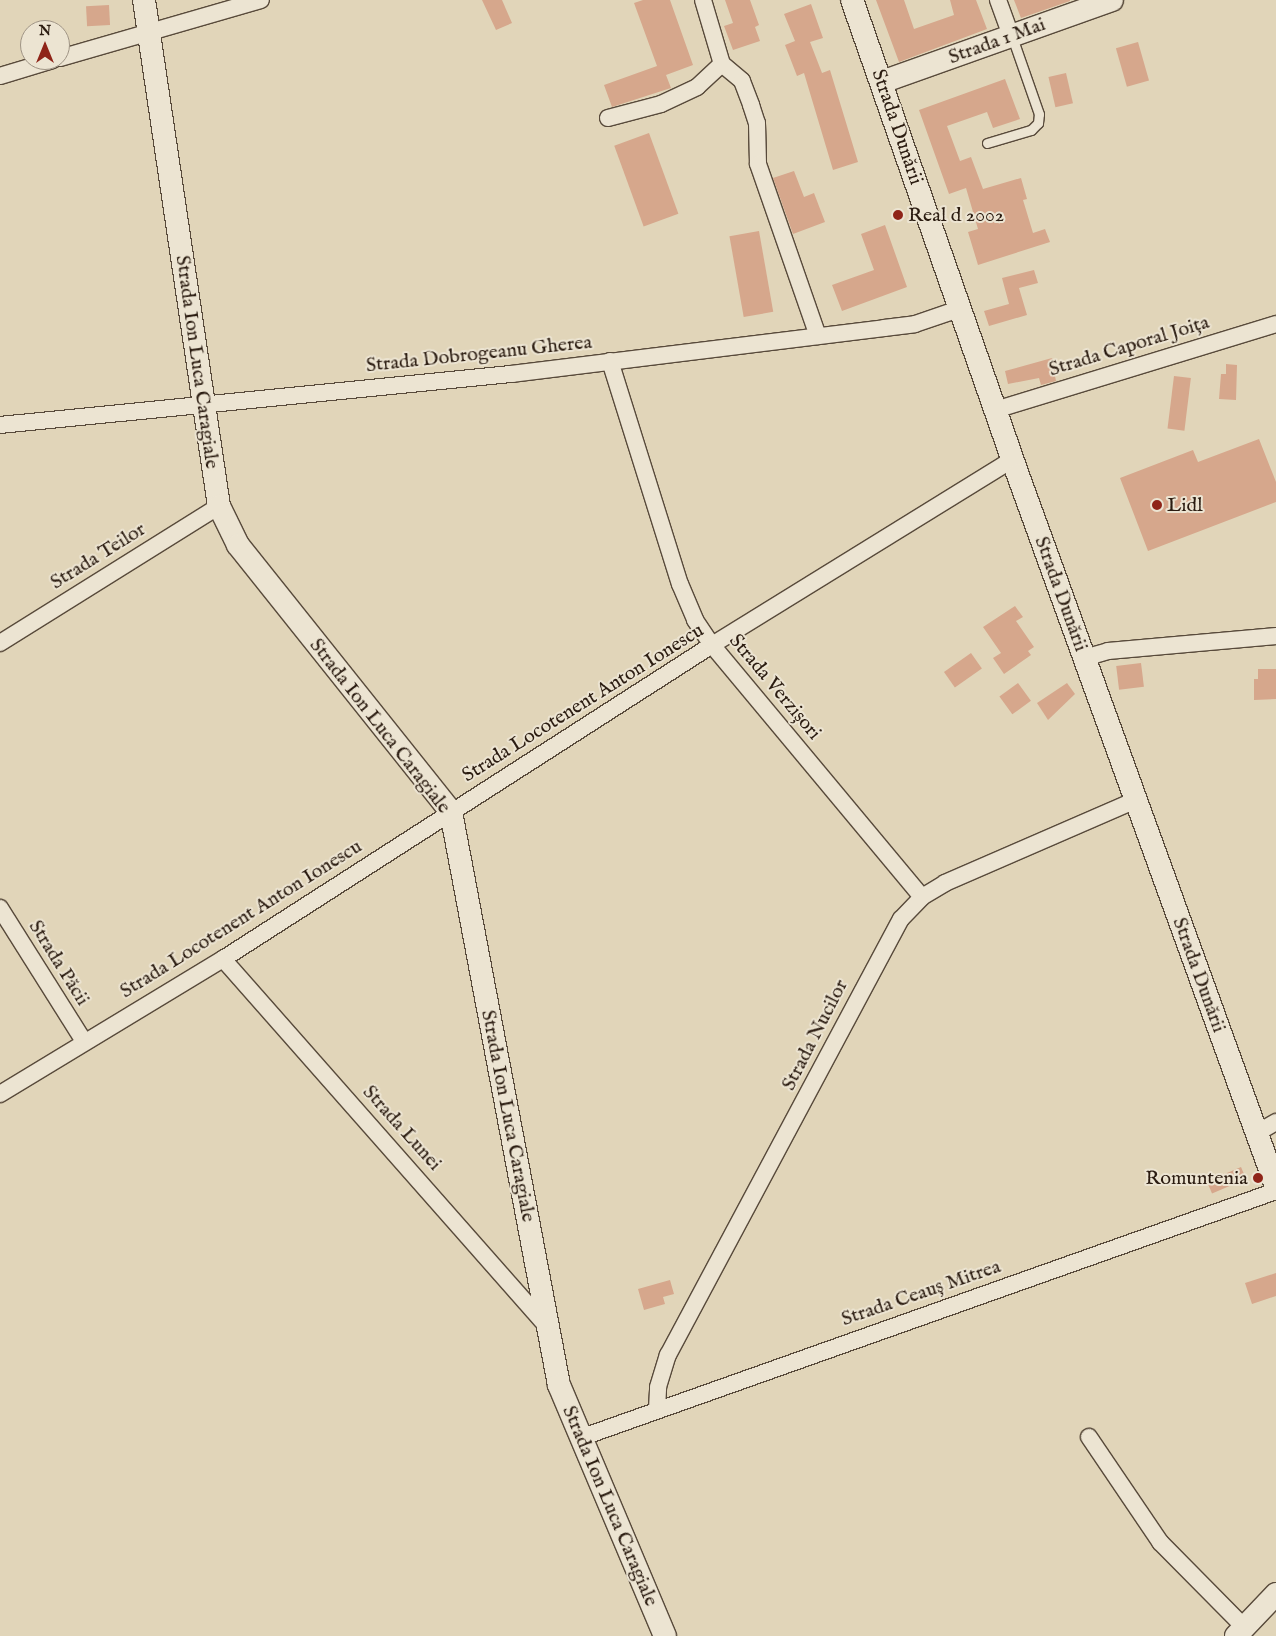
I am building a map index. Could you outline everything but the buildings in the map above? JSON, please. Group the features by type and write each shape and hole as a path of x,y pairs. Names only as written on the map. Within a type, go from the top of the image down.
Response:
{"street":[{"name":"Strada Ion Luca Caragiale","path":"144,0 219,506 238,545 451,812 559,1385 665,1636"},
{"path":"70,55 261,0"},
{"path":"703,0 722,64 742,81 751,105 756,124 758,164 818,336"},
{"name":"Strada Dunării","path":"852,0 1012,460 1136,800 1266,1128 1276,1186"},
{"path":"998,0 1011,36"},
{"name":"Strada 1 Mai","path":"882,82 1112,0"},
{"path":"608,118 661,104 697,87 722,64"},
{"path":"0,76 20,70"},
{"name":"Strada Dobrogeanu Gherea","path":"0,425 610,361 818,336 915,324 959,309"},
{"name":"Strada Caporal Joița","path":"995,410 1276,324"},
{"name":"Strada Verzișori","path":"610,361 680,584 695,620 712,645 922,897"},
{"name":"Strada Locotenent Anton Ionescu","path":"0,1094 83,1040 222,959 712,645 1012,460"},
{"name":"Strada Teilor","path":"0,643 219,506"},
{"path":"1084,658 1108,651 1276,636"},
{"name":"Strada Nucilor","path":"657,1409 658,1387 668,1355 795,1121 882,948 901,919 922,897 945,883 1136,800"},
{"name":"Strada Păcii","path":"0,908 83,1040"},
{"name":"Strada Lunei","path":"222,959 548,1327"},
{"name":"Strada Ceauș Mitrea","path":"580,1438 657,1409 1276,1191"},
{"path":"1089,1437 1160,1542 1240,1632 1276,1594"}],"lane":[{"path":"986,143 1030,130 1038,124 1039,114 1011,36"}],"place":[{"name":"Real d 2002","path":"898,215"},
{"name":"Lidl","path":"1157,505"},
{"name":"Romuntenia","path":"1258,1178"}]}
